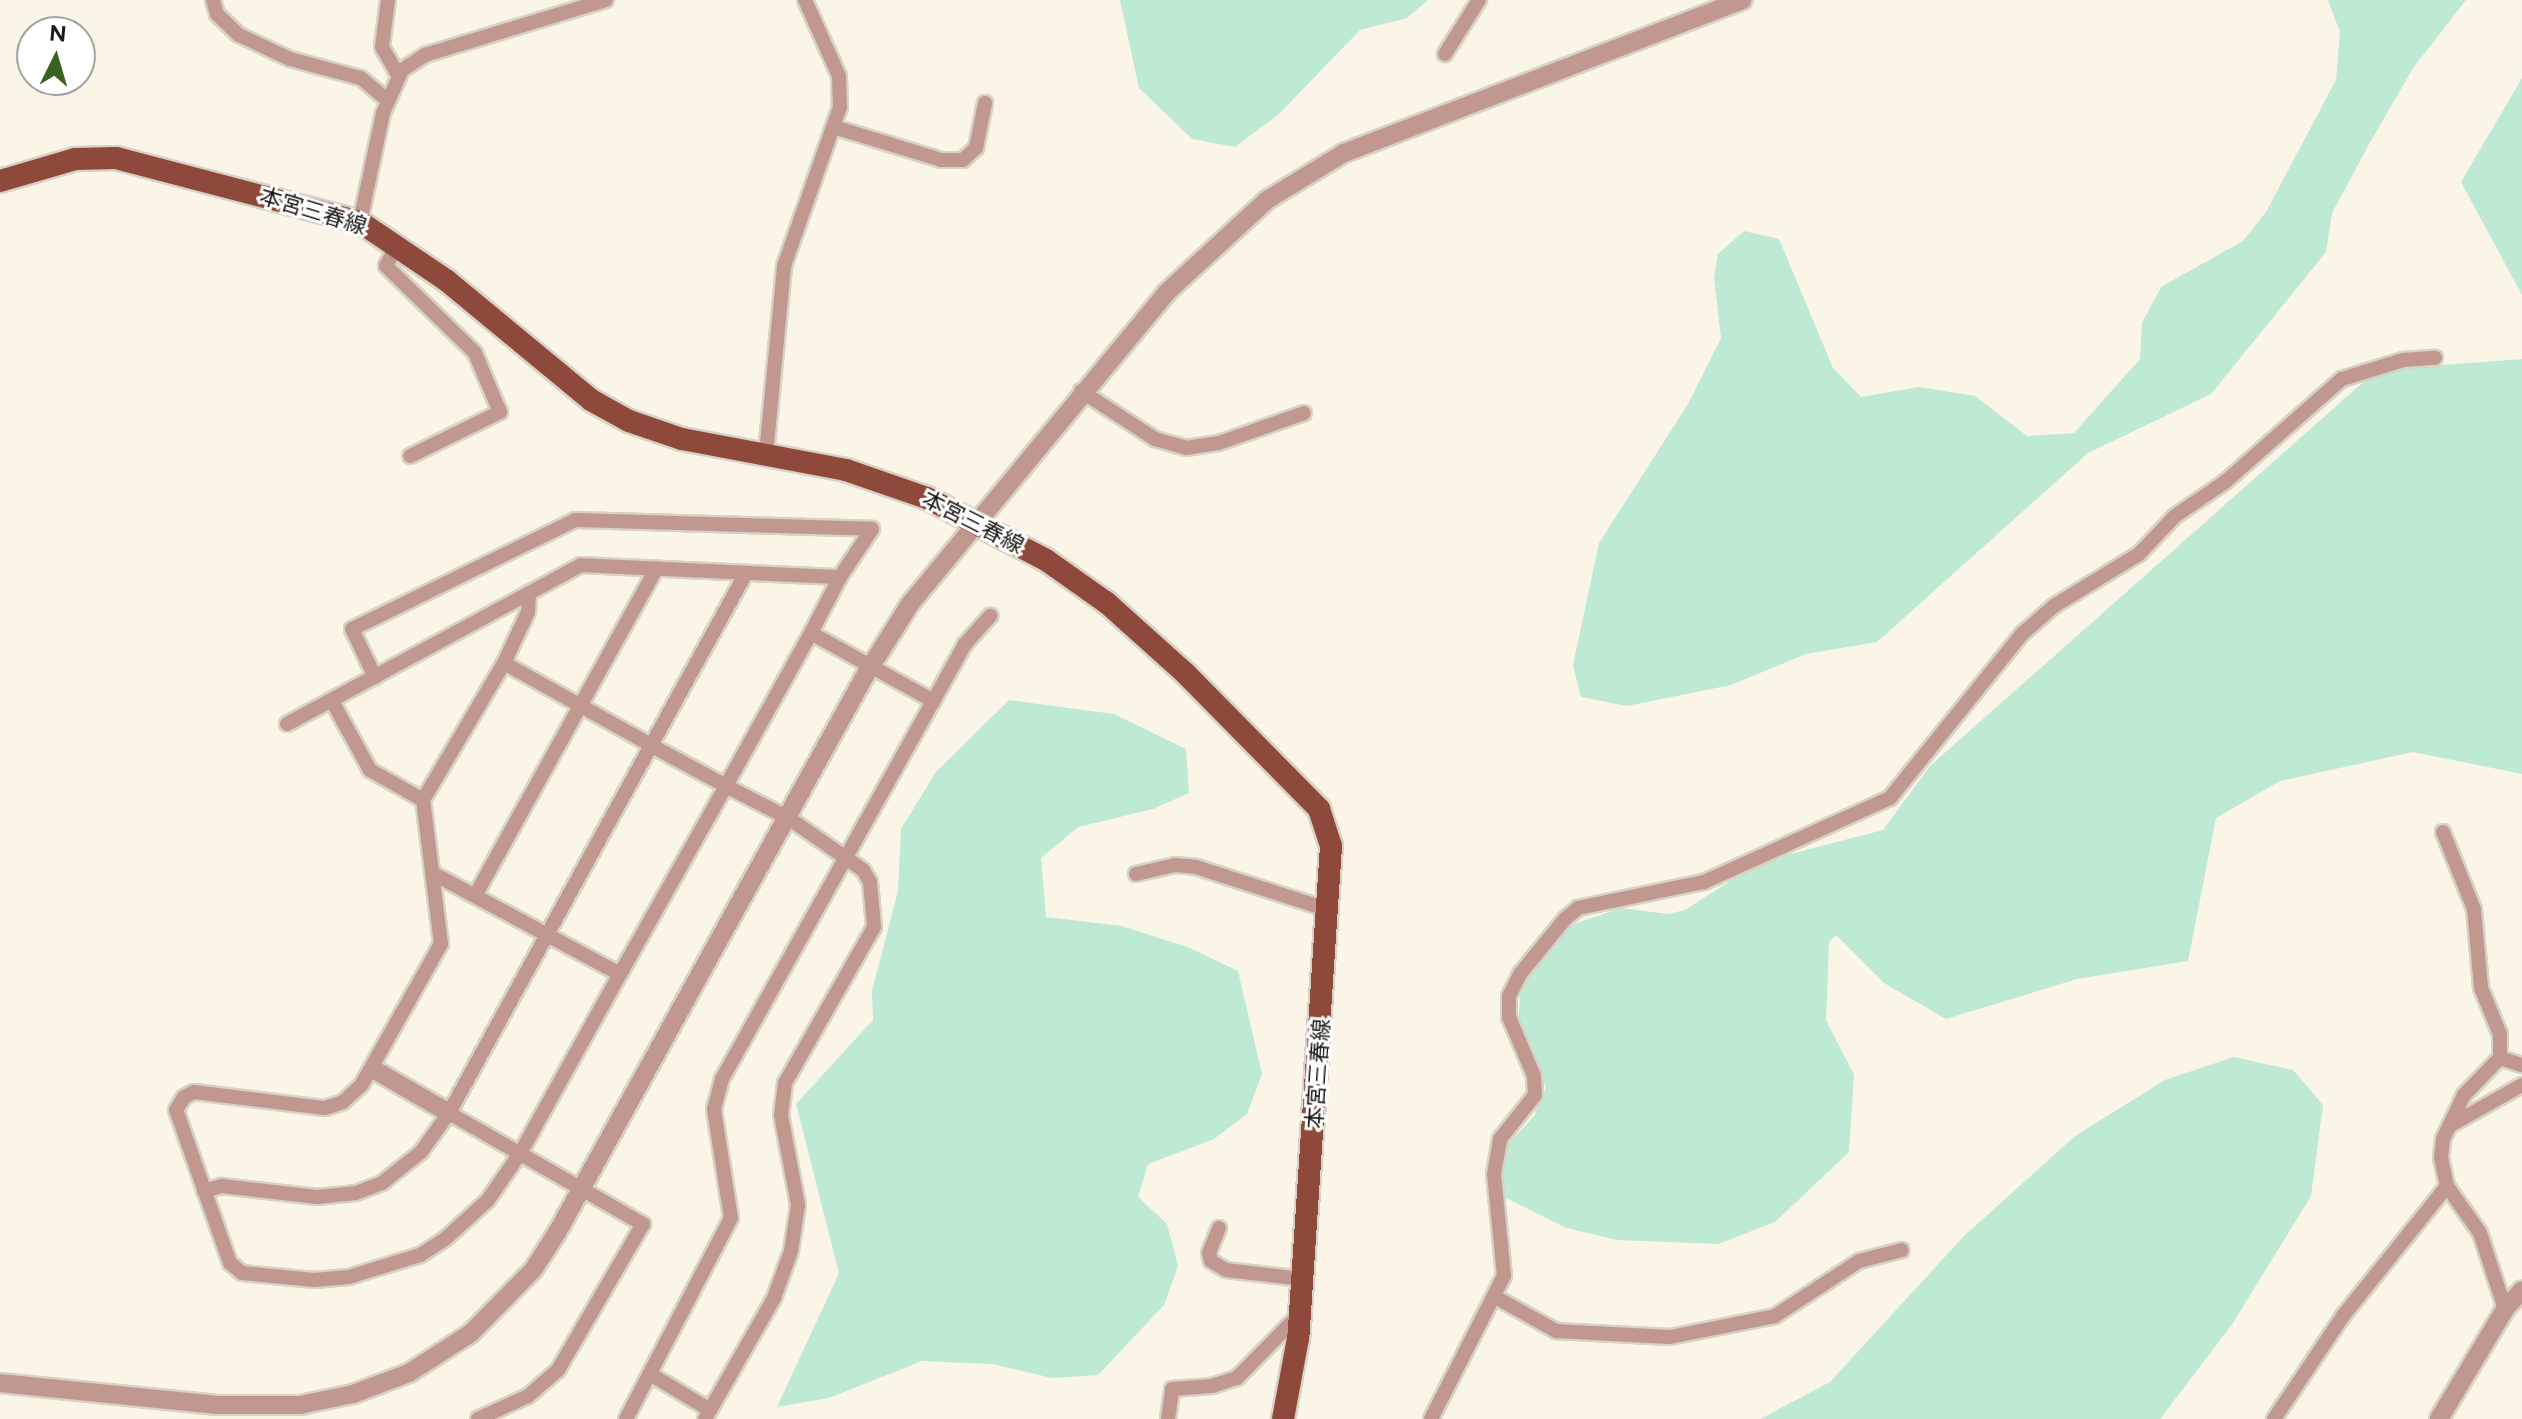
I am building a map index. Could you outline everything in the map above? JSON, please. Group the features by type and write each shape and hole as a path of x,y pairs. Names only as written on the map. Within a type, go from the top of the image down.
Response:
{"main road":[{"name":"本宮三春線","path":"0,181 75,159 116,158 360,222 398,244 591,400 629,421 682,439 766,454 885,482 977,522 1107,603 1292,778 1319,809 1331,846 1300,1315 1283,1419"}],"street":[{"path":"213,0 217,14 239,35 290,59 361,78 387,100"},
{"path":"388,0 382,47 398,75"},
{"path":"360,222 387,100 398,75 425,55 606,0"},
{"path":"766,454 784,266 840,107 839,76 805,0"},
{"path":"1445,54 1479,0"},
{"path":"0,1383 214,1412 326,1401 380,1385 436,1359 471,1333 533,1270 790,819 871,666 930,576 1081,391 1201,256 1267,200 1320,167 1430,116 1743,0"},
{"path":"834,127 941,160 963,160 976,148 985,103"},
{"path":"398,244 386,266 475,353 500,412 410,456"},
{"path":"1431,1419 1497,1298 1506,1261 1494,1174 1500,1139 1535,1095 1534,1076 1509,1017 1509,996 1520,974 1565,919 1578,908 1704,882 1890,798 2022,634 2054,606 2139,554 2175,516 2225,482 2342,379 2403,360 2435,358"},
{"path":"1081,391 1155,439 1186,448 1219,443 1304,413"},
{"path":"375,677 352,629 575,520 872,529 840,577 521,1152 488,1200 445,1239 390,1266 339,1279 279,1277 236,1269 177,1117 184,1097 194,1092 325,1108 347,1099 373,1069 441,944 423,800 504,663 528,612 529,593"},
{"path":"287,724 581,565 840,577"},
{"path":"476,894 656,569"},
{"path":"204,1191 222,1186 292,1196 356,1193 382,1183 409,1164 449,1113 654,747 746,573"},
{"path":"626,1419 731,1218 714,1109 722,1079 965,644 990,616"},
{"path":"811,633 933,701"},
{"path":"504,663 790,819 847,855 870,882 874,927 785,1083 781,1115 798,1205 791,1251 774,1298 708,1415 650,1374"},
{"path":"332,701 370,770 423,800"},
{"path":"2443,832 2474,909 2481,988 2500,1034 2500,1058 2464,1095 2441,1158 2447,1186 2480,1233 2505,1309"},
{"path":"1136,874 1175,865 1196,867 1329,910"},
{"path":"434,874 620,974"},
{"path":"2500,1058 2522,1065"},
{"path":"373,1069 643,1224 558,1370 528,1396 478,1419"},
{"path":"2451,1125 2522,1085"},
{"path":"2274,1419 2343,1316 2447,1186"},
{"path":"1219,1228 1209,1253 1211,1261 1226,1270 1303,1279"},
{"path":"1497,1298 1556,1331 1670,1337 1775,1316 1859,1261 1902,1250"},
{"path":"2439,1419 2505,1309 2522,1290"},
{"path":"1168,1419 1172,1389 1237,1378 1300,1315"}],"green space":[{"path":"1120,0 1428,0 1407,18 1360,30 1279,114 1235,147 1192,139 1139,88"},
{"path":"2328,0 2466,0 2413,68 2368,146 2332,213 2326,252 2211,394 2088,453 1877,642 1806,654 1731,685 1627,706 1581,697 1573,665 1599,543 1688,404 1721,338 1714,278 1718,254 1744,231 1779,239 1833,368 1861,397 1919,387 1975,396 2027,436 2074,433 2140,359 2142,323 2161,287 2243,241 2266,212 2336,80 2340,32"},
{"path":"2522,78 2522,295 2461,182"},
{"path":"2522,359 2522,774 2413,752 2280,781 2216,818 2188,961 2077,979 1946,1019 1884,983 1836,935 1829,942 1826,1020 1854,1075 1849,1152 1775,1222 1718,1244 1618,1240 1566,1228 1504,1197 1499,1154 1534,1116 1546,1087 1518,1022 1524,954 1577,923 1621,908 1668,914 1685,910 1760,862 1883,830 1930,766 2377,370"},
{"path":"1009,700 1114,714 1186,749 1189,793 1153,809 1078,827 1041,858 1046,917 1122,926 1190,948 1238,971 1262,1074 1247,1114 1214,1139 1148,1164 1138,1197 1167,1224 1178,1266 1164,1305 1098,1375 1052,1378 993,1364 922,1361 829,1398 777,1407 839,1273 796,1104 873,1020 872,991 898,891 901,829 936,772"},
{"path":"2234,1057 2293,1070 2323,1105 2311,1196 2233,1323 2160,1419 1760,1419 1830,1382 1964,1236 2075,1136 2165,1080"}]}
